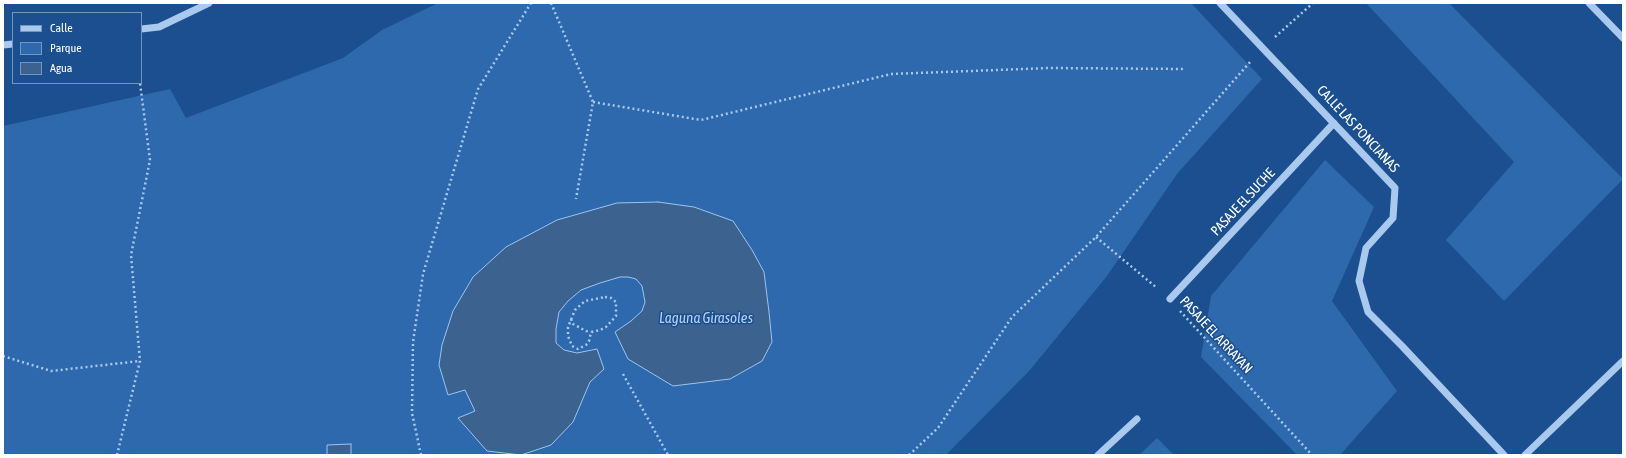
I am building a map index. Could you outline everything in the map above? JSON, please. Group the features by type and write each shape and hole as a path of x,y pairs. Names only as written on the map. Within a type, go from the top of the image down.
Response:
{"street":[{"path":"142,29 159,27 209,3"},
{"name":"CALLE LAS PONCIANAS","path":"1220,3 1396,188 1393,218 1366,248 1359,281 1368,312 1402,346 1504,455"},
{"path":"1589,3 1623,38"},
{"name":"PASAJE EL SUCHE","path":"1170,299 1334,123"},
{"path":"1525,455 1623,361"},
{"path":"1098,455 1137,419"}],"path":[{"path":"421,455 412,413 413,342 423,274 478,89 531,3"},
{"path":"551,3 593,102 576,199"},
{"path":"1262,48 1313,3"},
{"path":"909,455 938,428 1012,318 1096,237 1256,56"},
{"path":"593,102 701,120 891,74 1049,68 1185,69"},
{"path":"117,455 140,361 131,255 150,160 140,84"},
{"name":"PASAJE EL ARRAYAN","path":"1096,237 1170,299 1312,455"},
{"path":"571,319 573,324 586,331 591,332 600,330 616,316 616,302 611,298 594,298 585,301 576,310 571,319 568,327 568,336 572,346 578,349 586,345 589,341 591,332"},
{"path":"3,356 51,371 140,361"},
{"path":"623,374 668,455"}],"green space":[{"path":"438,3 1191,3 1262,79 1177,174 1107,276 1030,370 946,455 3,455 3,126 170,89 186,118 343,58 382,30"},
{"path":"1366,3 1449,3 1623,179 1504,301 1446,240 1514,162"},
{"path":"1325,160 1374,207 1332,301 1397,391 1340,455 1297,455 1201,357 1211,296"},
{"path":"1157,438 1174,455 1139,455"}],"water":[{"name":"Laguna Girasoles","path":"658,202 694,207 733,221 752,250 764,272 772,342 762,361 730,379 673,386 628,359 615,332 642,311 645,302 642,286 636,279 628,277 620,277 600,283 581,290 568,301 559,312 556,329 556,343 564,350 577,353 597,349 604,369 590,382 573,422 551,445 521,455 487,451 458,418 475,411 465,390 448,395 439,365 442,345 453,311 473,277 506,247 557,220 617,203"},
{"path":"351,444 351,455 327,455 327,445"}]}
